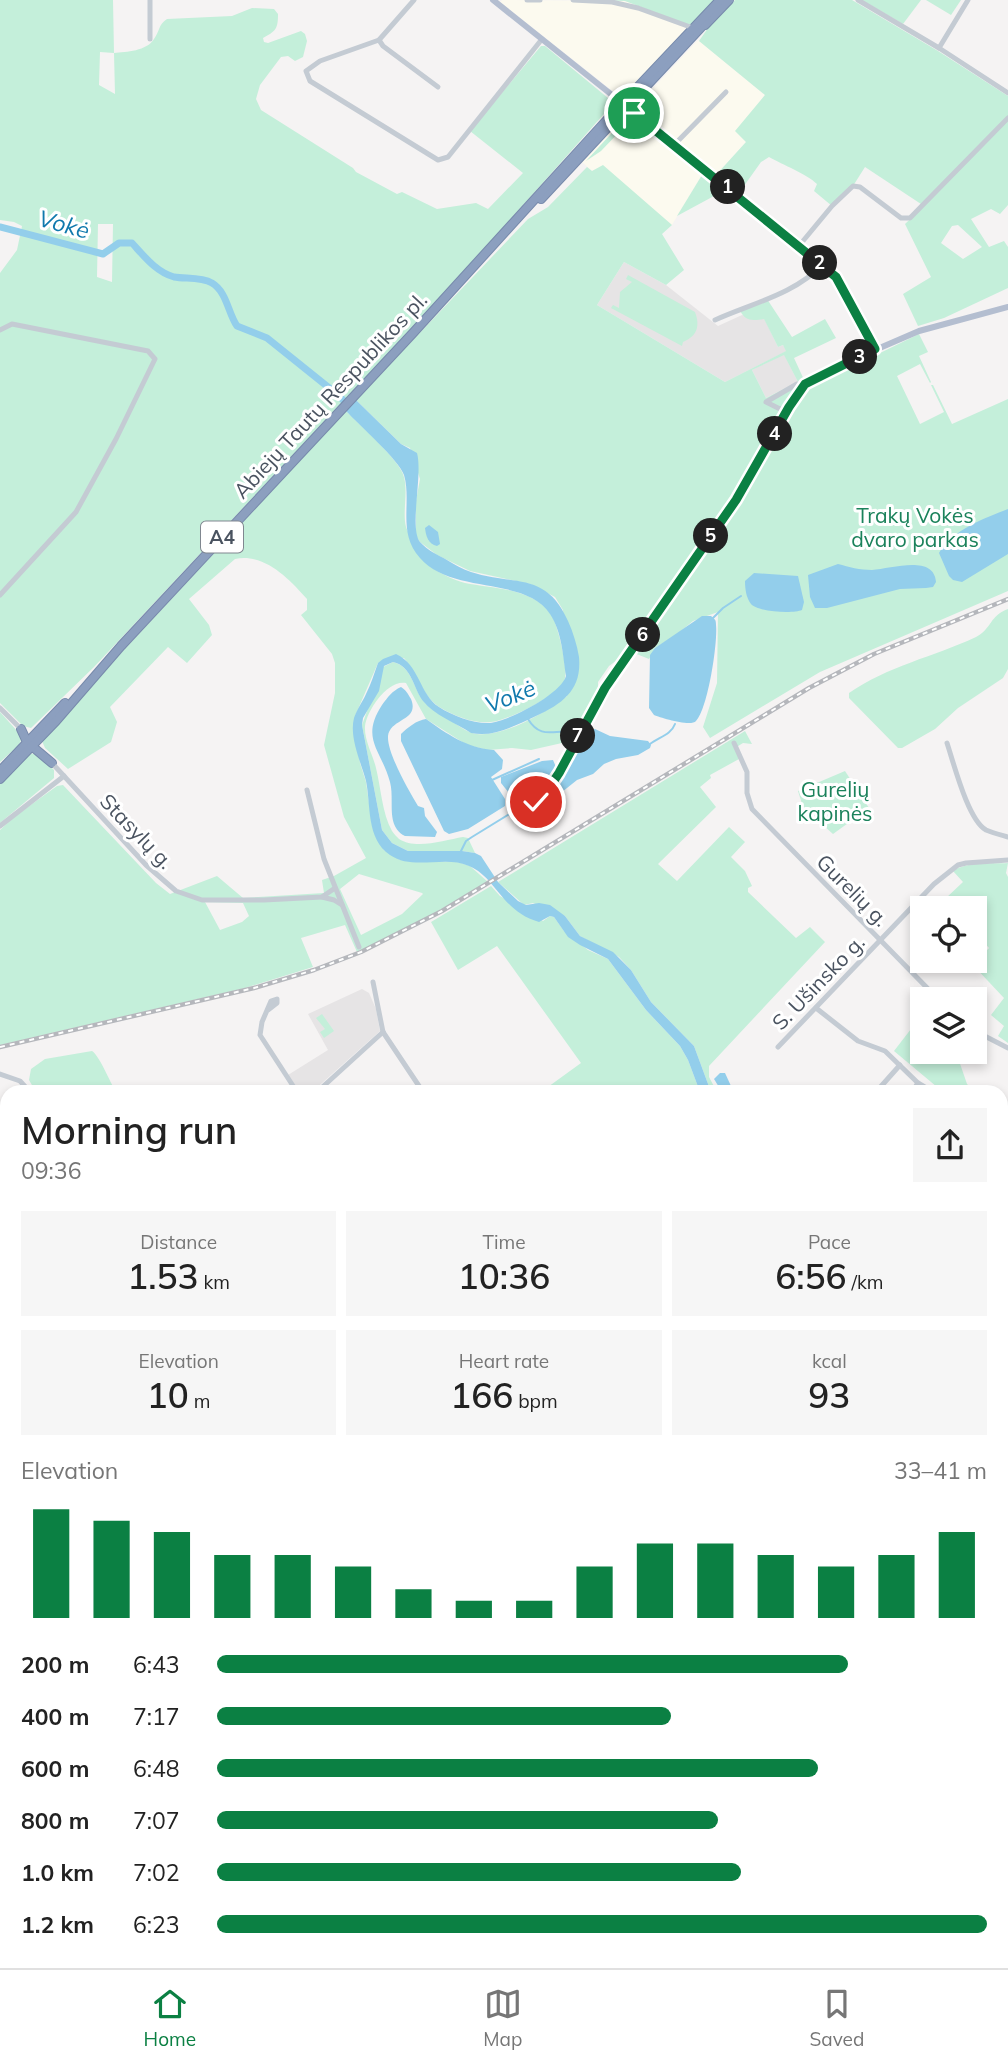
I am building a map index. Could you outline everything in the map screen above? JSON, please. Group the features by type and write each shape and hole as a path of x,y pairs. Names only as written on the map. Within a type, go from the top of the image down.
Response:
{"highway":[{"name":"Abiejų Tautų Respublikos pl.","path":"0,779 625,106 720,0"},
{"name":"Abiejų Tautų Respublikos pl.","path":"693,29 727,0"},
{"path":"20,729 52,763"},
{"name":"Abiejų Tautų Respublikos pl.","path":"0,771 32,742"}],"main road":[{"path":"497,1 674,145 679,154 738,197 822,265 844,288 875,349 919,331 1008,307"}],"street":[{"path":"150,0 150,39"},
{"path":"414,0 380,40 320,61 306,71 306,76 310,81 441,160 448,157 542,39"},
{"path":"527,0 540,0"},
{"path":"573,0 612,2 638,8 693,29"},
{"path":"858,0 1008,93"},
{"path":"939,48 968,0"},
{"path":"380,40 383,46 438,87"},
{"path":"674,145 726,92"},
{"path":"798,247 842,194 853,186 865,191 901,218 910,218 1008,118"},
{"path":"715,320 746,305 779,294 822,265"},
{"path":"0,330 12,324 148,351 155,359 76,512 0,595"},
{"path":"789,407 780,409 766,402 797,384 805,384 875,349"},
{"path":"522,811 547,791 609,683 736,500 805,384"},
{"path":"0,708 20,729"},
{"name":"Gurelių g.","path":"734,743 747,772 747,793 752,809 926,987"},
{"path":"947,743 962,792 979,822 985,830 1008,837"},
{"name":"Stasylų g.","path":"52,763 153,871 176,891 190,897 214,901 322,897"},
{"path":"0,826 64,776"},
{"path":"307,790 318,839 359,947"},
{"name":"S. Ušinsko g.","path":"778,1046 934,884 958,865 1008,860"},
{"path":"322,897 335,888"},
{"path":"322,897 342,905"},
{"path":"373,982 383,1032 418,1085"},
{"path":"816,1008 859,1041 886,1051 921,1085"},
{"path":"268,1010 260,1035 292,1085"},
{"path":"325,1085 383,1032"},
{"path":"987,1037 1008,1048"},
{"path":"882,1085 900,1065"},
{"path":"0,1074 24,1085"}],"shaded area":[{"path":"625,1 691,26 630,91 619,96 500,2"},
{"path":"698,40 765,95 736,131 746,142 716,175 639,111 638,106"},
{"path":"625,114 702,175 672,225 603,166 592,171 582,162"},
{"path":"624,262 666,285 718,326 742,315 764,318 778,347 783,345 787,351 725,382 597,305"},
{"path":"784,354 798,382 766,398 752,370"},
{"path":"362,989 369,993 376,1009 380,1031 320,1085 295,1085 288,1075 328,1050 308,1014"}],"green space":[{"path":"0,0 113,0 114,53 136,50 151,43 167,19 232,16 252,8 274,9 278,14 277,26 263,38 264,42 301,31 307,41 303,57 295,61 288,56 281,57 260,85 256,99 261,110 356,172 397,194 402,192 437,209 476,203 488,209 523,173 470,131 541,46 545,46 608,98 611,106 452,285 94,667 31,728 23,726 0,703 0,273 17,250 22,226 0,220","holes":["100,52 114,53 115,94 99,85","98,224 113,224 112,282 97,277"]},
{"path":"604,0 716,0 691,26 625,1"},
{"path":"735,0 852,0 1008,96 1008,205 1000,214 991,209 971,219 989,247 1004,241 1008,247 1008,288 944,318 918,326 903,294 931,277 905,224 924,206 865,167 853,186 832,206 814,191 817,184 813,180 769,157 761,162 739,193 716,175 746,142 735,131 765,95 699,41","holes":["958,225 982,247 963,259 941,243 952,226"]},
{"path":"862,0 921,0 903,24"},
{"path":"926,0 961,0 951,15"},
{"path":"628,120 641,129 640,131 635,133 623,128 601,151 586,161 622,122"},
{"name":"Trakų Vokės dvaro parkas","path":"603,165 672,225 662,234 684,270 666,285 624,262 597,305 725,382 786,351 783,345 778,347 764,319 749,319 739,309 767,299 792,337 825,319 836,338 794,358 806,384 875,350 878,354 919,334 928,352 919,356 931,382 920,364 897,376 920,424 944,412 931,385 952,424 1008,399 1008,591 820,672 710,738 703,727 717,683 718,612 693,621 655,648 649,659 629,651 609,666 598,682 598,693 578,728 562,743 531,750 488,750 467,745 426,719 406,683 392,686 374,704 365,726 392,831 399,839 414,844 468,838 475,853 408,851 392,843 382,830 362,725 383,667 393,662 399,664 411,677 425,702 466,730 477,734 500,732 537,716 567,696 563,610 555,597 530,584 470,571 437,555 420,542 416,536 416,501 420,479 410,448 401,444 356,400 528,219 548,207 587,167 592,171","holes":["784,355 798,382 766,398 752,370"]},
{"path":"702,175 716,184 714,196 677,216"},
{"path":"628,275 695,312 696,330 682,346 611,308 613,305 619,308 620,292 632,282 626,279"},
{"path":"346,411 386,451 403,474 406,527 427,564 461,582 515,592 538,602 554,620 565,669 564,682 560,688 542,701 498,721 485,722 471,721 435,704 404,658 378,663 355,716 360,763 366,782 372,824 384,850 400,860 458,862 470,866 488,882 409,928 357,952 345,925 301,938 313,967 245,988 0,1045 0,830 57,786 63,785 156,883 170,894 217,876 243,898 324,893 322,880 366,858 344,817 324,745 335,693 335,663 332,654 301,615 307,610 307,599 276,569 256,560 235,559 189,599 209,625 212,635 187,663 168,647 110,707 117,722 111,742 68,769 45,748 42,741","holes":["359,874 422,893 423,894 402,914 361,935 340,889","205,902 243,903 249,916 242,922 220,930"]},
{"path":"1008,609 1008,669 1003,678 958,708 935,729 902,748 898,748 849,698 849,693 879,676 976,637"},
{"path":"0,712 18,732 21,740 0,762"},
{"path":"745,731 752,744 743,743 735,748 739,759 710,775 711,778 700,787 716,807 658,864 677,881 729,827 745,842 731,857 745,871 752,886 748,888 748,892 796,938 810,927 825,942 709,1066 709,1077 713,1085 708,1085 694,1046 651,1002 631,970 619,957 580,936 565,916 533,903 524,905 498,882"},
{"path":"29,753 38,755 54,770 54,778 0,823 0,782"},
{"name":"Gurelių kapinės","path":"845,771 869,808 833,834 803,807 798,791"},
{"path":"1008,863 1008,1043 998,1036 1004,1026 991,1015 1004,998 981,973 987,973 987,896 948,896 963,882 953,871 972,864"},
{"path":"491,886 500,896 543,921 550,916 554,917 564,931 588,950 608,959 646,1010 680,1046 697,1085 551,1085 581,1063 497,946 458,970 431,922"},
{"path":"322,1014 334,1031 324,1038 320,1032 325,1029 316,1018"},
{"path":"910,1030 910,1064 960,1064 968,1085 935,1085 894,1051"},
{"path":"92,1051 112,1085 32,1085 29,1080 31,1069 45,1059"}],"water":[{"path":"356,400 401,444 417,453 416,525 420,542 468,571 527,583 550,594 568,621 579,657 577,678 563,700 521,723 488,734 471,733 439,715 423,701 404,668 393,662 384,666 379,691 363,718 362,725 382,830 392,843 408,851 462,851 481,856 498,882 518,901 526,905 550,905 565,916 580,936 613,952 631,970 651,1002 694,1046 708,1085 697,1085 680,1046 646,1010 608,959 568,937 554,917 550,916 539,922 516,911 486,878 469,866 450,862 419,863 399,860 382,848 377,840 371,821 366,781 354,742 353,726 355,715 378,663 396,654 410,665 427,695 439,707 464,719 484,723 499,721 533,706 555,691 566,676 557,628 550,614 539,602 507,589 450,577 420,558 409,538 406,485 401,469 346,411"},
{"path":"1008,509 1008,554 962,582 953,580 939,553 945,545 960,531"},
{"path":"429,525 438,532 440,544 437,546 427,537 425,528"},
{"path":"838,564 872,570 920,566 933,573 936,582 933,587 900,589 827,608 815,608 810,597 808,575"},
{"path":"754,573 798,576 804,602 802,610 776,611 761,609 751,604 745,581"},
{"path":"702,616 711,616 715,620 716,634 711,675 700,714 693,723 654,715 649,708 650,655 655,648"},
{"path":"401,687 409,695 413,706 408,716 390,730 389,743 409,791 418,806 424,808 425,816 437,832 435,837 405,836 395,826 390,782 372,736 382,705"},
{"path":"426,719 466,743 494,750 503,760 502,769 491,777 505,799 505,806 468,829 449,834 444,831 401,741 403,732"},
{"path":"595,729 610,736 648,741 651,745 638,755 604,764 557,796 553,795 551,788 582,736 586,731"},
{"path":"553,760 556,767 545,787 520,807 501,783 501,777 542,761"},
{"path":"720,1073 725,1073 731,1085 718,1085 714,1079"}],"waterway":[{"name":"Vokė","path":"0,227 103,254 119,243 132,243 151,263 168,275 212,283 224,297 237,326 267,338 338,395 357,414"},
{"path":"712,619 741,596"},
{"path":"528,719 533,726 544,732 576,733"},
{"path":"650,744 668,733 675,724"},
{"path":"492,780 539,759"},
{"path":"460,853 466,841 516,810"}],"railway":[{"path":"0,1047 254,988 361,952 442,911 809,688 874,654 1008,599"}],"route":[{"path":"536,802 559,773 605,688 736,500 805,384 875,349 836,277 634,113"}]}
